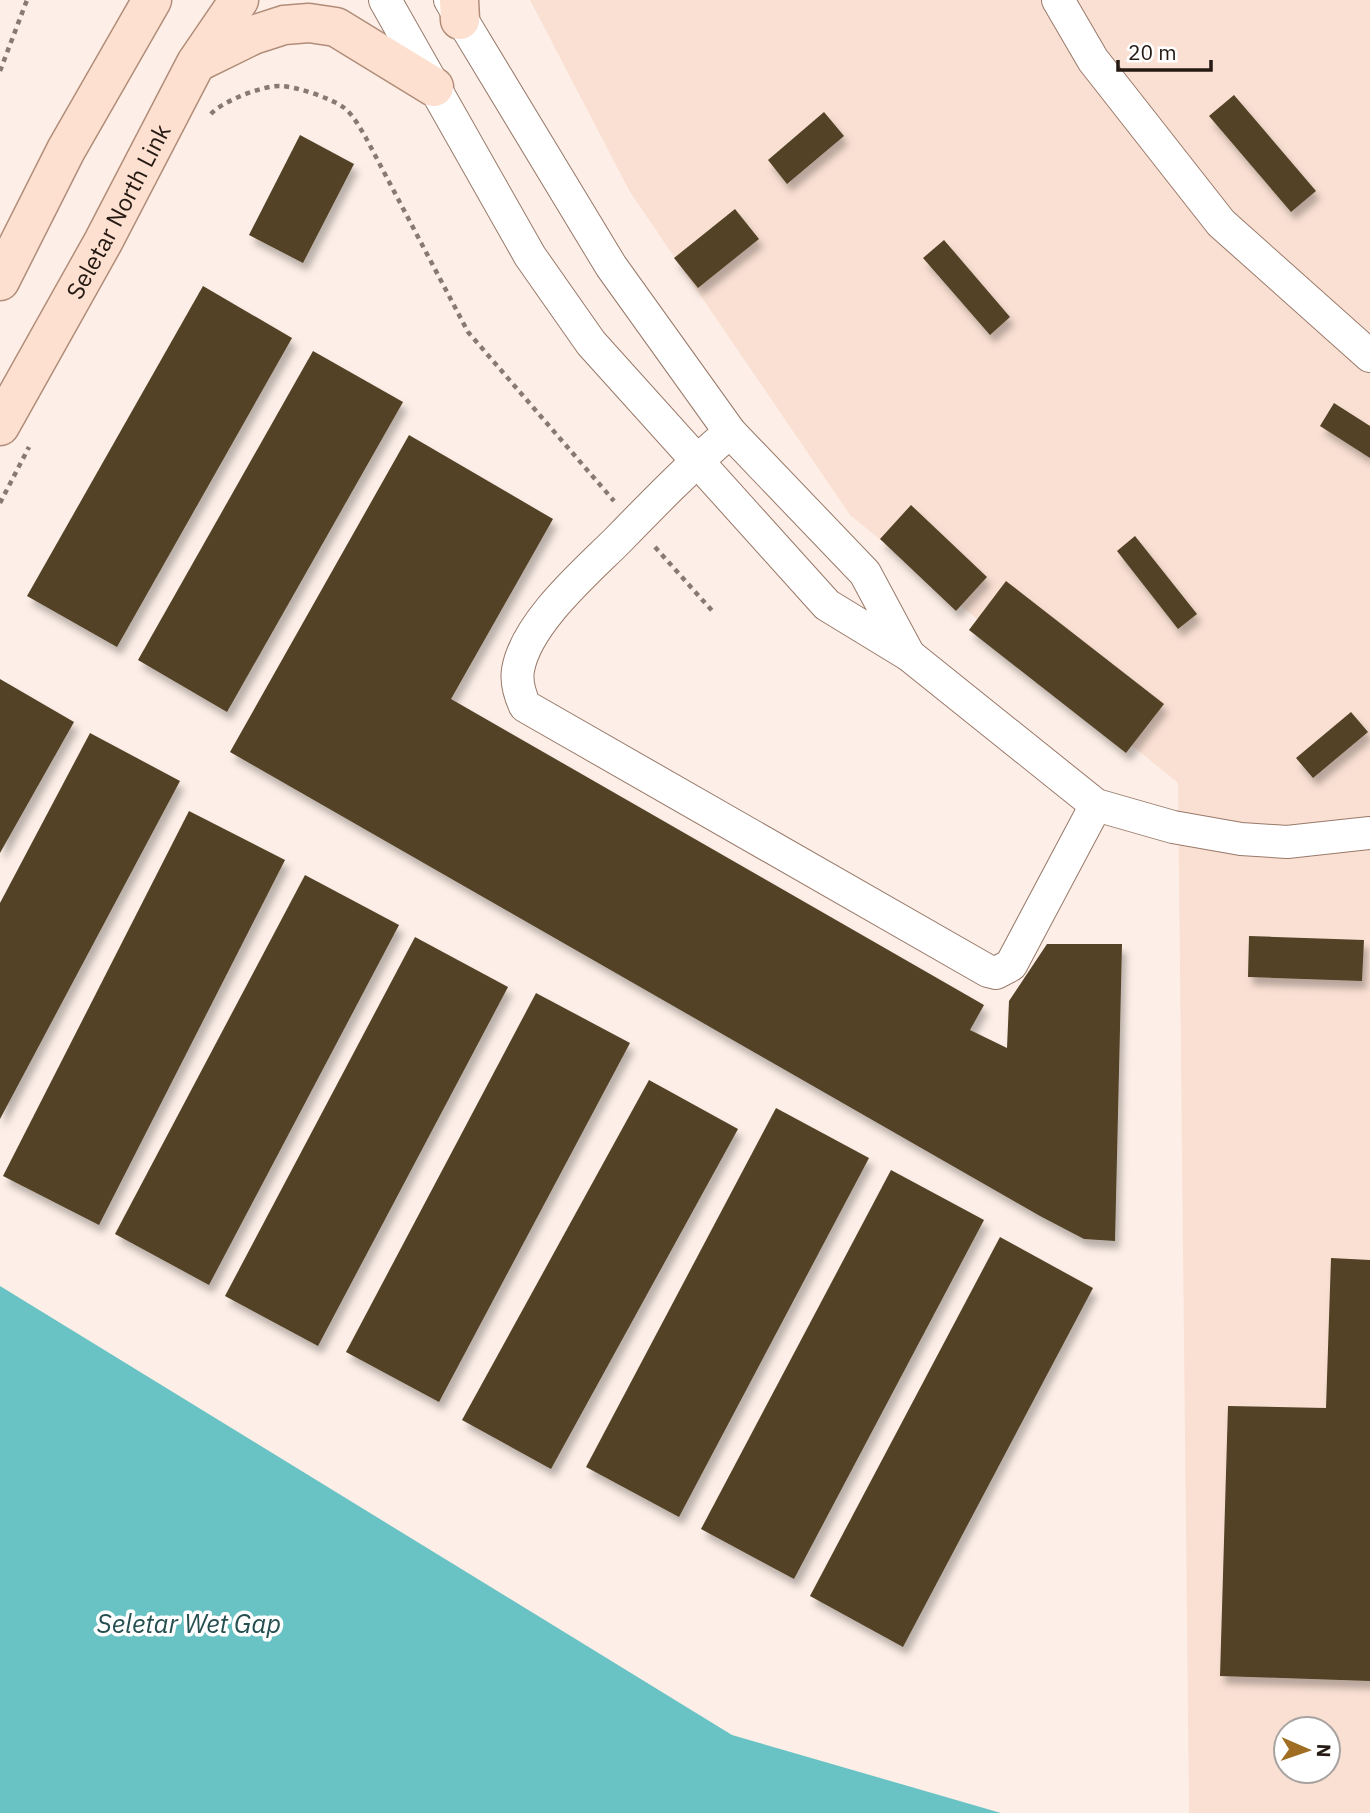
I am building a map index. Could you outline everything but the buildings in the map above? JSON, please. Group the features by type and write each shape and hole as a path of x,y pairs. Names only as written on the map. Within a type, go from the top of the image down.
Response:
{"main road":[{"path":"0,281 66,150 152,0"},
{"name":"Seletar North Link","path":"16,434 103,242 196,64 239,0"},
{"path":"196,64 253,35 284,25 309,23 336,27 433,87"}],"lane":[{"path":"385,0 530,256 591,343 827,605 909,655 1096,806 1173,827 1241,839 1287,842 1370,833"},
{"path":"1058,0 1093,60 1221,223 1370,355"},
{"path":"456,7 611,266 730,432 865,573 909,655"},
{"path":"730,432 695,461 555,604 536,630 518,670 520,696 525,706 996,974 1011,965 1096,806"}],"path":[{"path":"0,71 27,0"},
{"path":"208,118 216,108 249,93 281,86 327,98 346,109 366,138 468,332 715,614"},
{"path":"0,503 16,434"}],"shaded area":[{"path":"530,0 1370,0 1370,1813 1189,1813 1178,783 850,515 630,192"}],"water":[{"name":"Seletar Wet Gap","path":"0,1286 732,1735 1001,1813 0,1813"}]}
